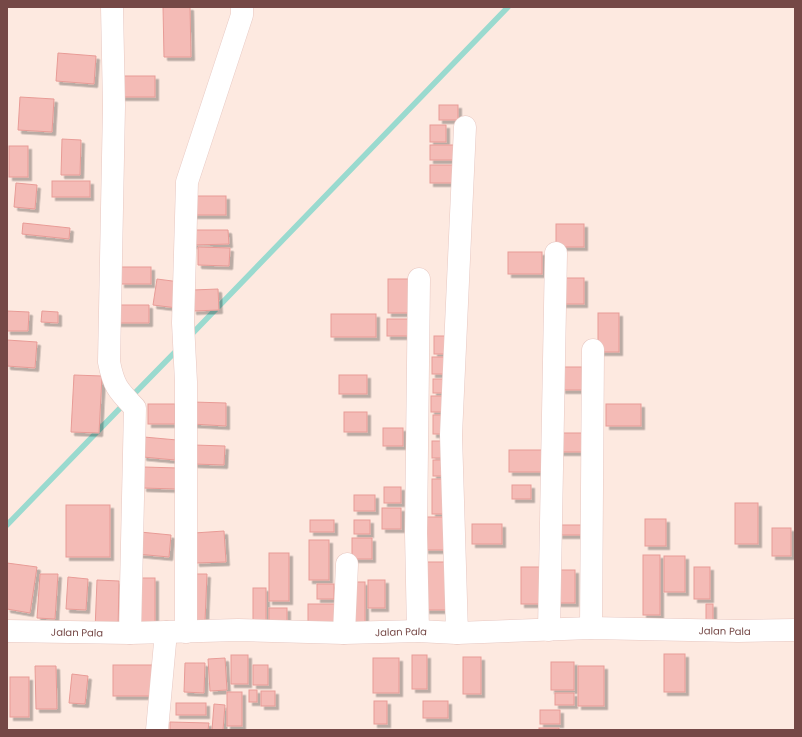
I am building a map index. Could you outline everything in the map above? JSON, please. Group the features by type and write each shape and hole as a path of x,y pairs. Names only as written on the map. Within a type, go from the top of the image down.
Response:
{"street":[{"path":"112,7 114,106 109,362 112,378 118,390 135,408 130,633"},
{"path":"157,730 176,632 186,382 183,323 187,182 242,15 242,7"},
{"path":"457,633 451,435 465,127"},
{"path":"550,630 556,253"},
{"path":"418,631 416,533 419,279"},
{"path":"591,628 593,350"},
{"path":"344,633 347,564"},
{"name":"Jalan Pala","path":"7,631 130,633 238,630 344,633 418,631 457,633 591,628 738,631 795,630"}],"building":[{"path":"163,7 190,7 191,57 164,57"},
{"path":"58,53 96,56 94,84 56,81"},
{"path":"118,76 155,76 155,97 118,97"},
{"path":"20,97 54,99 52,132 18,130"},
{"path":"439,105 458,105 458,120 439,120"},
{"path":"430,125 446,125 446,142 430,142"},
{"path":"62,139 81,140 80,175 61,175"},
{"path":"430,145 457,145 457,160 430,160"},
{"path":"9,146 28,146 28,177 9,177"},
{"path":"430,165 456,165 456,183 430,183"},
{"path":"52,181 90,181 90,197 52,197"},
{"path":"16,183 37,185 35,209 14,207"},
{"path":"193,196 226,196 226,215 193,215"},
{"path":"23,223 70,228 69,239 22,234"},
{"path":"556,224 584,224 584,247 556,247"},
{"path":"193,230 228,230 229,244 193,245"},
{"path":"198,247 230,248 229,266 198,265"},
{"path":"508,252 542,252 542,274 508,274"},
{"path":"121,267 151,267 151,284 121,284"},
{"path":"560,278 584,278 584,304 560,304"},
{"path":"157,279 180,282 177,308 153,305"},
{"path":"388,279 416,279 416,313 388,313"},
{"path":"218,289 219,310 193,311 193,290"},
{"path":"117,305 149,305 149,323 116,323"},
{"path":"7,311 29,312 28,331 7,331"},
{"path":"42,311 58,312 58,323 41,322"},
{"path":"598,313 619,313 619,352 598,352"},
{"path":"331,314 376,314 376,337 331,337"},
{"path":"387,319 413,319 413,336 387,336"},
{"path":"434,336 452,336 452,354 434,354"},
{"path":"7,340 37,342 35,368 7,366"},
{"path":"432,357 451,357 451,374 432,374"},
{"path":"562,367 582,367 582,390 562,390"},
{"path":"74,375 102,376 99,433 71,432"},
{"path":"339,375 367,375 367,394 339,394"},
{"path":"433,379 451,379 451,393 433,393"},
{"path":"431,396 450,396 450,412 431,412"},
{"path":"193,402 226,403 226,426 192,424"},
{"path":"148,404 175,404 175,424 148,424"},
{"path":"606,404 641,404 641,426 606,426"},
{"path":"344,412 367,412 367,432 344,432"},
{"path":"433,415 448,415 448,434 433,434"},
{"path":"383,428 403,428 403,446 383,446"},
{"path":"557,433 584,433 584,452 557,452"},
{"path":"144,437 177,440 175,460 143,457"},
{"path":"432,441 449,441 449,458 432,458"},
{"path":"194,445 225,446 224,465 194,464"},
{"path":"509,450 542,450 542,472 509,472"},
{"path":"433,460 449,460 449,476 433,476"},
{"path":"144,467 178,468 177,489 143,488"},
{"path":"432,479 451,479 451,514 432,514"},
{"path":"512,485 531,485 531,499 512,499"},
{"path":"384,487 401,487 401,503 384,503"},
{"path":"354,495 375,495 375,511 354,511"},
{"path":"735,503 758,503 758,544 735,544"},
{"path":"66,505 110,505 110,557 66,557"},
{"path":"382,508 401,508 401,529 382,529"},
{"path":"425,517 450,517 450,550 425,550"},
{"path":"645,519 666,519 666,546 645,546"},
{"path":"310,520 334,520 334,532 310,532"},
{"path":"354,520 370,520 370,534 354,534"},
{"path":"472,524 502,524 502,544 472,544"},
{"path":"559,525 582,525 582,535 559,535"},
{"path":"772,528 791,528 791,556 772,556"},
{"path":"224,531 226,562 196,563 194,533"},
{"path":"140,532 171,535 169,557 137,554"},
{"path":"352,538 372,538 372,559 352,559"},
{"path":"309,540 329,540 329,580 309,580"},
{"path":"269,553 289,553 289,601 269,601"},
{"path":"643,555 660,555 660,615 643,615"},
{"path":"664,556 685,556 685,592 664,592"},
{"path":"426,562 448,562 448,610 426,610"},
{"path":"7,563 37,567 30,613 7,609"},
{"path":"521,567 543,567 543,604 521,604"},
{"path":"694,567 710,567 710,599 694,599"},
{"path":"557,570 575,570 575,603 557,603"},
{"path":"40,574 58,574 55,619 37,618"},
{"path":"192,574 207,574 205,621 190,621"},
{"path":"68,577 88,579 86,610 66,609"},
{"path":"134,578 155,578 155,624 134,624"},
{"path":"97,580 119,581 118,631 95,630"},
{"path":"368,580 385,580 385,608 368,608"},
{"path":"348,582 365,582 365,622 348,622"},
{"path":"317,584 334,584 334,599 317,599"},
{"path":"253,588 266,588 266,621 253,621"},
{"path":"308,604 335,604 335,624 308,624"},
{"path":"706,604 713,604 713,626 706,626"},
{"path":"269,608 287,608 287,626 269,626"},
{"path":"664,654 685,654 685,692 664,692"},
{"path":"231,655 248,655 248,684 231,684"},
{"path":"412,655 427,655 427,689 412,689"},
{"path":"463,657 481,657 481,694 463,694"},
{"path":"225,658 227,690 210,691 208,659"},
{"path":"373,658 399,658 399,693 373,693"},
{"path":"551,662 574,662 574,690 551,690"},
{"path":"185,663 205,663 204,693 184,692"},
{"path":"113,665 152,665 152,696 113,696"},
{"path":"253,665 268,665 268,685 253,685"},
{"path":"35,666 56,666 57,709 36,709"},
{"path":"578,666 604,666 604,706 578,706"},
{"path":"72,674 88,676 85,704 69,703"},
{"path":"10,677 29,677 29,717 10,717"},
{"path":"249,690 257,690 257,702 249,702"},
{"path":"261,691 275,691 275,706 261,706"},
{"path":"227,692 242,692 242,726 227,726"},
{"path":"555,693 574,693 574,705 555,705"},
{"path":"374,701 387,701 387,724 374,724"},
{"path":"423,701 448,701 448,718 423,718"},
{"path":"176,703 206,703 206,715 176,715"},
{"path":"214,704 225,705 223,730 212,730"},
{"path":"540,710 560,710 560,724 540,724"},
{"path":"170,722 209,723 208,730 170,730"},
{"path":"539,728 559,728 559,730 539,730"}],"waterway":[{"path":"189,337 508,7"},
{"path":"131,397 178,349"},
{"path":"7,525 125,403"}]}
